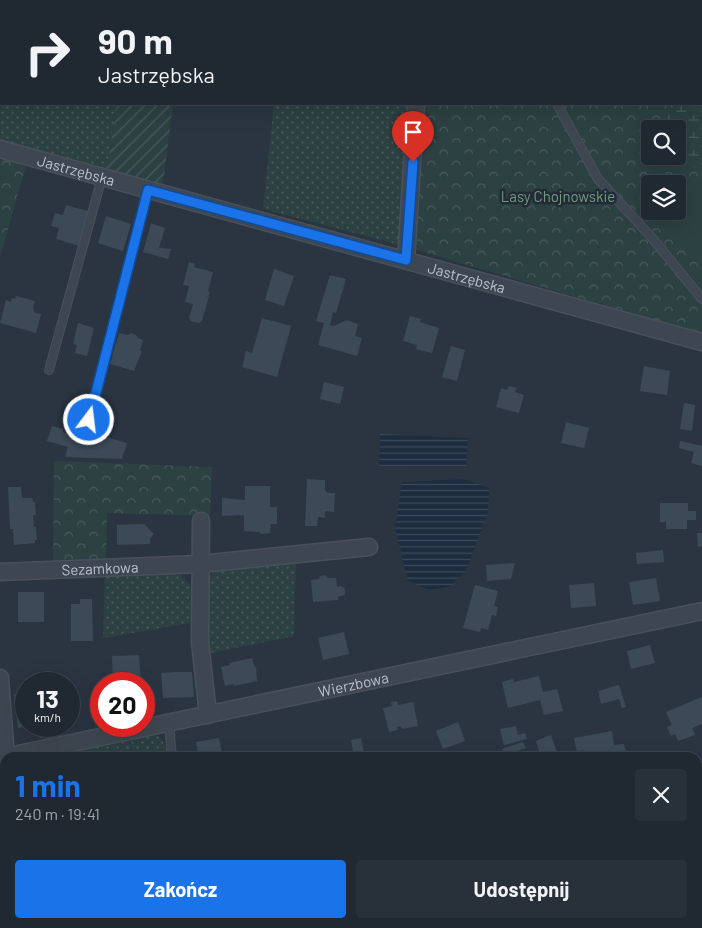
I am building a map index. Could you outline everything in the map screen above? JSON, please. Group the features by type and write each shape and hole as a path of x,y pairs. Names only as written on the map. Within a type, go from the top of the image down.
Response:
{"street":[{"path":"406,260 416,105"},
{"name":"Jastrzębska","path":"0,149 702,342"},
{"path":"201,521 200,642 208,715"},
{"name":"Sezamkowa","path":"0,572 200,564 369,546"},
{"name":"Wierzbowa","path":"27,752 702,611"},
{"name":"Wierzbowa","path":"0,678 3,752"}],"lane":[{"path":"558,105 598,179 653,240 702,299"},
{"path":"48,370 102,176"},
{"path":"89,420 148,190"},
{"path":"169,723 171,752"}],"green space":[{"path":"0,105 116,105 107,171 0,141"},
{"path":"116,105 173,105 163,184 107,171"},
{"path":"274,105 410,105 400,245 263,209"},
{"name":"Lasy Chojnowskie","path":"422,105 702,105 702,334 413,249"},
{"path":"674,105 702,105 702,176 686,160 686,120 663,120"},
{"path":"0,157 26,165 0,258"},
{"path":"695,181 702,188 702,240 690,251 658,220 686,220 686,190"},
{"path":"54,461 212,467 210,516 107,513 106,563 53,564"},
{"path":"296,560 294,636 206,654 208,578 220,566"},
{"path":"180,574 192,587 191,623 103,638 105,576"},
{"path":"155,736 160,737 167,752 69,752 136,737"}],"water":[{"path":"380,434 468,438 466,467 379,466"},
{"path":"464,479 489,488 488,512 466,571 450,587 429,590 408,581 395,528 402,482"}],"building":[{"path":"66,205 88,211 79,246 56,239 59,228 51,226 55,213 63,215"},
{"path":"106,216 131,224 123,251 98,243"},
{"path":"151,223 165,228 159,248 171,249 168,259 143,252"},
{"path":"189,262 195,264 194,267 213,272 208,291 210,292 202,321 199,323 191,321 189,318 193,304 185,302 189,286 183,285"},
{"path":"274,269 294,276 284,306 265,300"},
{"path":"330,275 346,279 336,313 333,312 330,325 334,326 346,320 358,324 355,336 362,338 357,356 318,345 324,323 316,321"},
{"path":"16,296 35,301 33,308 35,313 41,314 36,333 0,323 6,300 11,302 12,298 15,299"},
{"path":"410,316 421,319 420,322 439,328 432,353 416,349 417,345 403,341"},
{"path":"262,318 291,326 277,377 242,367 246,351 252,353"},
{"path":"78,323 94,328 87,356 75,353 77,345 73,344"},
{"path":"119,333 128,335 131,333 143,340 140,351 142,351 134,371 110,364"},
{"path":"451,346 465,350 457,381 442,377"},
{"path":"644,366 670,371 667,395 640,391"},
{"path":"324,382 344,387 340,404 320,399"},
{"path":"509,386 517,388 515,392 524,395 519,413 496,407 501,388 507,390"},
{"path":"684,403 695,405 692,431 680,429"},
{"path":"566,422 589,428 584,448 561,443"},
{"path":"52,426 63,429 63,432 71,435 73,428 127,443 122,459 65,457 68,447 47,441"},
{"path":"680,441 702,446 702,466 691,463 694,452 679,448"},
{"path":"307,479 325,480 325,490 328,493 335,493 334,512 325,511 325,518 318,517 317,526 305,526"},
{"path":"245,486 270,486 270,507 277,507 277,524 271,524 270,533 261,534 260,532 244,531 244,515 222,516 222,498 245,500"},
{"path":"8,487 21,487 22,498 32,498 33,502 35,502 36,515 33,515 37,540 35,540 35,543 14,545 13,529 10,529"},
{"path":"660,503 688,503 688,511 696,511 696,520 687,520 687,529 666,529 666,522 660,522"},
{"path":"144,524 154,534 150,539 150,544 117,545 117,525"},
{"path":"697,533 702,533 702,546 698,547"},
{"path":"663,550 664,562 637,564 636,553"},
{"path":"515,563 511,579 487,581 486,565"},
{"path":"326,575 328,578 336,578 337,587 341,586 345,589 345,595 338,597 338,600 313,602 311,580 319,579 320,576"},
{"path":"656,578 660,601 633,605 629,582"},
{"path":"594,583 596,606 571,608 569,585"},
{"path":"475,585 498,591 494,606 498,607 496,616 492,615 488,630 481,628 480,632 463,628"},
{"path":"18,592 44,592 44,622 18,622"},
{"path":"80,599 92,599 93,641 71,641 71,604 80,604"},
{"path":"344,632 349,654 323,660 318,638"},
{"path":"650,645 655,663 631,669 627,651"},
{"path":"139,655 140,672 113,672 112,656"},
{"path":"252,658 256,667 257,681 225,686 221,667 230,665 229,663"},
{"path":"192,672 194,697 163,698 161,673"},
{"path":"539,676 543,692 557,689 563,711 544,715 540,700 508,708 502,682 513,679 514,682"},
{"path":"619,685 626,707 622,708 619,699 601,704 598,691"},
{"path":"702,697 702,724 692,728 695,735 678,741 675,734 671,736 667,727 672,725 666,712"},
{"path":"397,701 398,705 413,702 418,726 402,729 401,726 397,727 398,730 389,732 383,708 392,706 391,702"},
{"path":"458,722 465,741 443,749 436,731"},
{"path":"516,726 518,735 525,733 527,739 504,745 500,729"},
{"path":"612,731 614,745 624,744 626,752 584,752 584,750 577,752 574,738"},
{"path":"551,735 557,752 539,752 536,741"},
{"path":"219,738 222,752 198,752 196,742"},
{"path":"361,738 364,752 353,752 351,740"},
{"path":"523,742 526,748 514,752 504,752 502,749"}],"route":[{"path":"89,420 148,190 406,260 413,162"}]}
